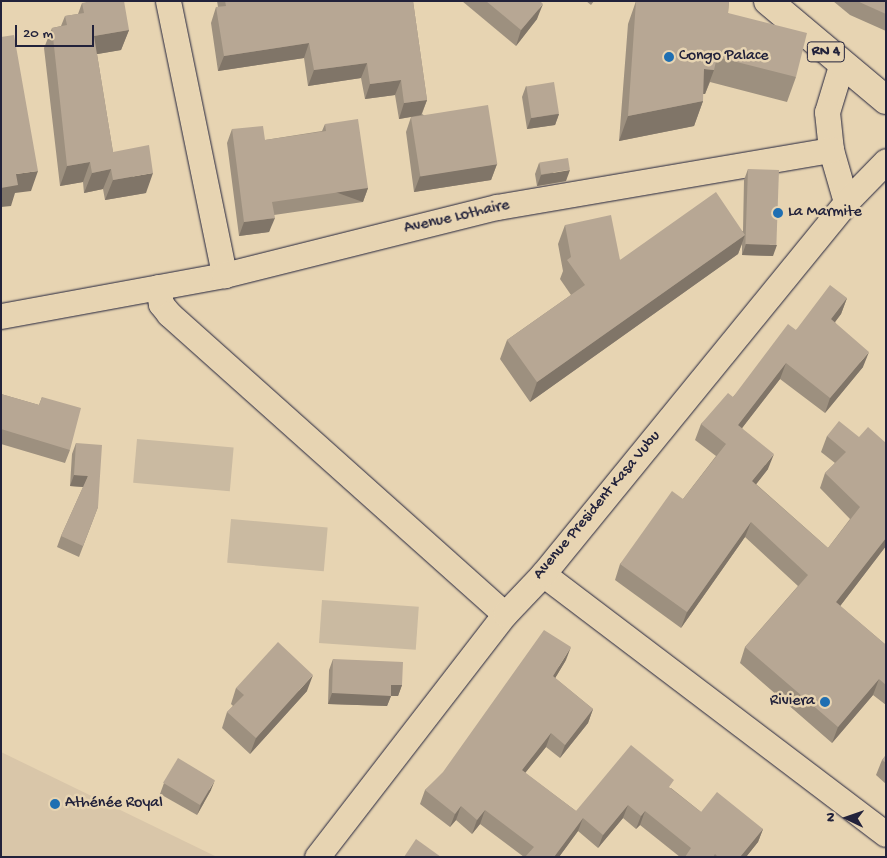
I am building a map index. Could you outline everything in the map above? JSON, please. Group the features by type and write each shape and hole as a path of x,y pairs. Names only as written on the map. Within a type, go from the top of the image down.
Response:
{"highway":[{"name":"RN 4","path":"768,1 841,66 886,100"}],"street":[{"path":"168,1 224,275"},
{"path":"841,66 828,112 831,150 846,202"},
{"name":"Avenue Lothaire","path":"1,316 224,275 497,207 831,150"},
{"name":"Avenue President Kasa Vubu","path":"318,857 504,614 543,574 846,202 886,161"},
{"path":"158,287 161,304 170,314 504,614"},
{"path":"543,574 886,834"}],"shaded area":[{"path":"137,439 234,447 230,491 133,483"},
{"path":"231,519 328,527 324,571 227,563"},
{"path":"322,600 419,607 416,650 319,643"},
{"name":"Athénée Royal","path":"1,752 217,857 1,857"}],"building":[{"path":"91,1 124,1 129,30 94,36 113,152 149,145 153,173 113,180 111,169 92,173 90,162 67,166 52,28 67,25 65,16 84,13 82,3"},
{"path":"225,1 413,1 427,100 404,103 401,80 370,84 367,63 314,70 309,43 224,56 216,7 226,6"},
{"path":"486,1 540,1 543,4 521,30"},
{"name":"Congo Palace","path":"636,1 729,1 728,13 807,33 796,77 717,57 714,70 704,69 703,101 628,116"},
{"path":"857,1 886,1 886,14"},
{"path":"14,35 38,171 16,174 18,185 1,188 1,37"},
{"path":"554,82 559,114 531,118 526,86"},
{"path":"488,105 497,164 420,176 411,117"},
{"path":"358,119 368,188 272,202 275,218 244,222 232,129 263,126 265,140 326,131 325,124"},
{"path":"568,158 570,170 541,174 539,163"},
{"path":"748,169 779,170 776,245 745,244"},
{"path":"716,192 745,235 537,382 507,340 585,285 567,260 571,257 565,225 611,215 620,260"},
{"path":"830,285 847,298 831,319 869,352 830,398 786,363 738,425 774,454 752,481 828,548 860,507 825,473 846,452 827,436 839,421 859,437 868,427 886,443 886,538 836,602 886,645 886,685 879,679 838,727 745,647 808,575 751,522 687,612 620,564 672,491 683,499 726,444 701,424 728,393 733,397 788,324 796,330"},
{"path":"1,394 39,405 42,397 81,408 70,450 1,429"},
{"path":"76,443 102,445 98,507 83,546 61,536 88,476 74,475"},
{"path":"544,630 571,647 553,676 593,709 565,745 551,733 522,770 576,811 631,745 674,780 669,787 701,812 717,792 763,829 740,857 718,857 715,854 713,857 685,857 691,848 645,811 641,816 628,805 603,835 583,818 554,857 525,857 534,847 485,810 477,820 461,806 455,814 425,790 443,772"},
{"path":"278,642 313,675 256,738 227,712 244,695 236,688"},
{"path":"333,659 403,662 402,685 391,685 391,696 332,693"},
{"path":"886,755 886,763 882,760"},
{"path":"178,758 215,780 200,805 163,783"},
{"path":"416,839 441,857 404,857"}],"place":[{"name":"Congo Palace","path":"669,57"},
{"name":"La Marmite","path":"778,213"},
{"name":"Riviera","path":"825,702"},
{"name":"Athénée Royal","path":"55,804"}]}
